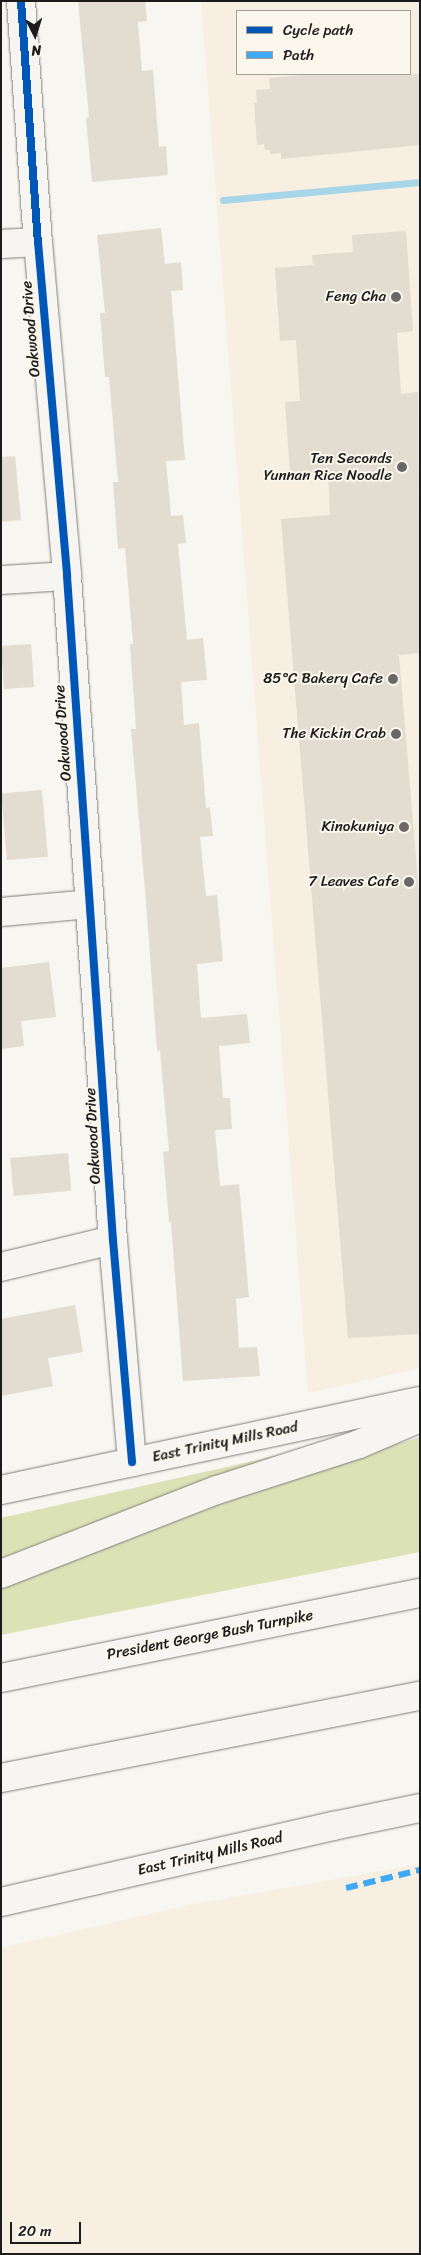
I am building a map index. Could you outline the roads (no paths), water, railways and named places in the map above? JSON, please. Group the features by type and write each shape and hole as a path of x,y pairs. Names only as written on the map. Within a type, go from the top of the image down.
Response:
{"main road":[{"name":"Oakwood Drive","path":"21,1 38,242 67,576 113,1240 132,1462"},
{"path":"1,244 38,242"},
{"path":"1,580 67,576"},
{"path":"1,912 90,904"},
{"path":"1,1268 113,1240"},
{"name":"East Trinity Mills Road","path":"1,1490 420,1401"},
{"path":"1,1574 217,1490 359,1444 420,1418"},
{"name":"President George Bush Turnpike","path":"1,1678 420,1593"},
{"path":"1,1778 420,1696"},
{"name":"East Trinity Mills Road","path":"1,1902 420,1808"}],"waterway":[{"path":"223,200 420,182"}],"place":[{"name":"Feng Cha","path":"396,297"},
{"name":"Ten Seconds Yunnan Rice Noodle","path":"402,467"},
{"name":"85°C Bakery Cafe","path":"393,679"},
{"name":"The Kickin Crab","path":"396,734"},
{"name":"Kinokuniya","path":"404,827"},
{"name":"7 Leaves Cafe","path":"409,882"}]}
